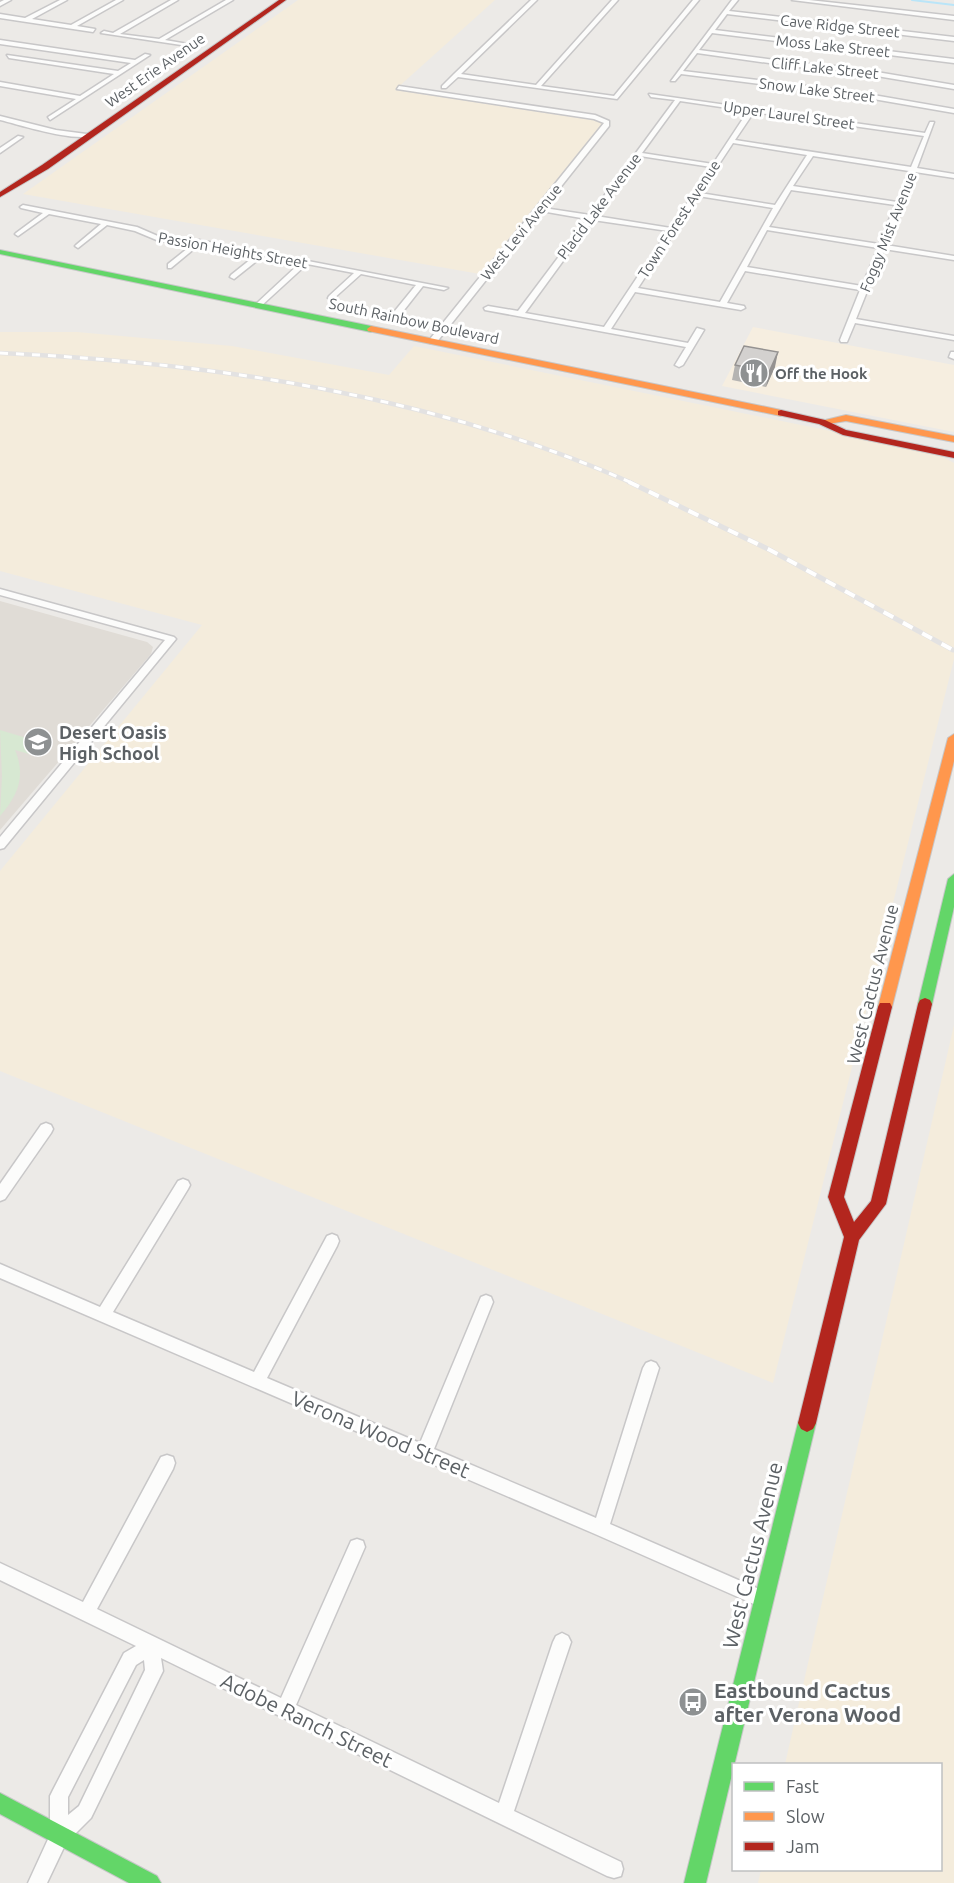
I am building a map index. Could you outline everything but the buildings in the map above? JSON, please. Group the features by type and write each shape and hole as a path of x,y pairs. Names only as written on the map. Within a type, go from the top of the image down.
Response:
{"street":[{"path":"0,4 8,0"},
{"path":"26,20 64,0"},
{"path":"71,27 120,0"},
{"path":"115,34 175,0"},
{"path":"160,41 230,0"},
{"name":"West Erie Avenue","path":"0,195 45,167 283,0"},
{"path":"444,87 534,0"},
{"path":"537,87 615,0"},
{"path":"456,75 615,98 696,0"},
{"path":"674,80 735,0"},
{"path":"795,0 954,18"},
{"name":"Cave Ridge Street","path":"726,12 954,39"},
{"path":"0,16 93,30"},
{"name":"Moss Lake Street","path":"711,31 954,61"},
{"path":"105,33 186,45"},
{"path":"0,42 136,62"},
{"path":"0,62 28,45"},
{"name":"Cliff Lake Street","path":"696,51 870,72 954,87"},
{"path":"50,118 147,55"},
{"path":"9,56 117,73"},
{"name":"Snow Lake Street","path":"680,72 856,94 954,111"},
{"path":"0,84 81,98"},
{"name":"West Levi Avenue","path":"399,88 595,117 607,122 605,128 433,341"},
{"name":"Upper Laurel Street","path":"651,95 927,135"},
{"name":"Placid Lake Avenue","path":"520,314 679,99"},
{"name":"Town Forest Avenue","path":"607,329 752,110"},
{"path":"0,118 35,126 42,130 70,135 91,135"},
{"name":"Foggy Mist Avenue","path":"844,340 932,123"},
{"path":"0,151 20,137"},
{"path":"731,141 954,176"},
{"path":"638,154 714,166"},
{"path":"722,305 777,207 811,154"},
{"name":"West Erie Avenue","path":"0,207 35,182 45,167"},
{"path":"791,188 900,204"},
{"path":"696,194 777,207"},
{"name":"Passion Heights Street","path":"23,207 137,229 159,239 199,242 444,288"},
{"path":"539,209 672,230"},
{"path":"18,234 48,212"},
{"path":"78,246 106,223"},
{"path":"766,228 954,258"},
{"path":"171,266 199,242"},
{"name":"South Rainbow Boulevard","path":"0,252 822,422 843,432 954,455"},
{"path":"234,278 261,254"},
{"path":"260,305 305,262"},
{"path":"744,269 864,290"},
{"path":"332,298 359,272"},
{"path":"398,312 422,284"},
{"path":"633,289 741,308"},
{"path":"488,308 691,346"},
{"path":"852,320 954,338"},
{"path":"680,365 700,330"},
{"name":"South Rainbow Boulevard","path":"822,422 846,418 954,439"},
{"path":"0,592 171,639 0,845"},
{"name":"West Cactus Avenue","path":"852,1237 836,1197 954,738"},
{"name":"West Cactus Avenue","path":"694,1883 852,1237 878,1204 954,879"},
{"path":"0,1195 46,1129"},
{"path":"103,1316 183,1185"},
{"path":"257,1381 332,1240"},
{"name":"Verona Wood Street","path":"0,1271 762,1599"},
{"path":"424,1453 486,1302"},
{"path":"601,1528 651,1368"},
{"path":"86,1613 167,1463"},
{"path":"285,1710 357,1547"},
{"name":"Adobe Ranch Street","path":"0,1571 614,1869"},
{"path":"504,1815 562,1642"},
{"path":"37,1883 59,1836 85,1812 154,1671 151,1646 130,1659 59,1796 59,1836"},
{"path":"0,1803 150,1883"}],"shaded area":[{"path":"753,327 954,365 954,432 722,386"},
{"name":"Desert Oasis High School","path":"0,601 147,642 153,647 151,654 0,830"}],"green space":[{"path":"0,730 46,744 36,756 15,750 20,777 16,793 0,816 2,776"}],"sand":[{"path":"298,0 495,0 395,90 599,121 602,124 480,274 23,194"},
{"path":"0,332 77,332 232,346 389,375 414,346 933,452 954,463 954,659 773,1383 0,1071 0,871 202,625 0,571"},
{"path":"954,1025 954,1883 758,1883 761,1871 942,1871 942,1763 785,1763"}],"waterway":[{"path":"912,0 954,5"}],"railway":[{"path":"0,353 162,365 243,375 322,389 401,406 479,427 556,453 632,483"},
{"path":"629,482 770,550 953,650"}],"traffic: fast":[{"path":"0,252 371,329"},
{"path":"925,1004 954,879"},
{"path":"695,1883 807,1423"},
{"path":"0,1803 150,1883"}],"traffic: slow":[{"path":"371,329 781,413"},
{"path":"822,422 846,418 954,439"},
{"path":"885,1007 954,738"}],"traffic: jam":[{"path":"0,195 45,167 283,0"},
{"path":"781,413 822,422 843,432 954,455"},
{"path":"807,1423 852,1237 878,1204 925,1004"},
{"path":"852,1237 836,1197 885,1007"}],"place":[{"name":"Off the Hook","path":"754,373"},
{"name":"Desert Oasis High School","path":"38,742"},
{"name":"Eastbound Cactus after Verona Wood","path":"693,1702"}]}
